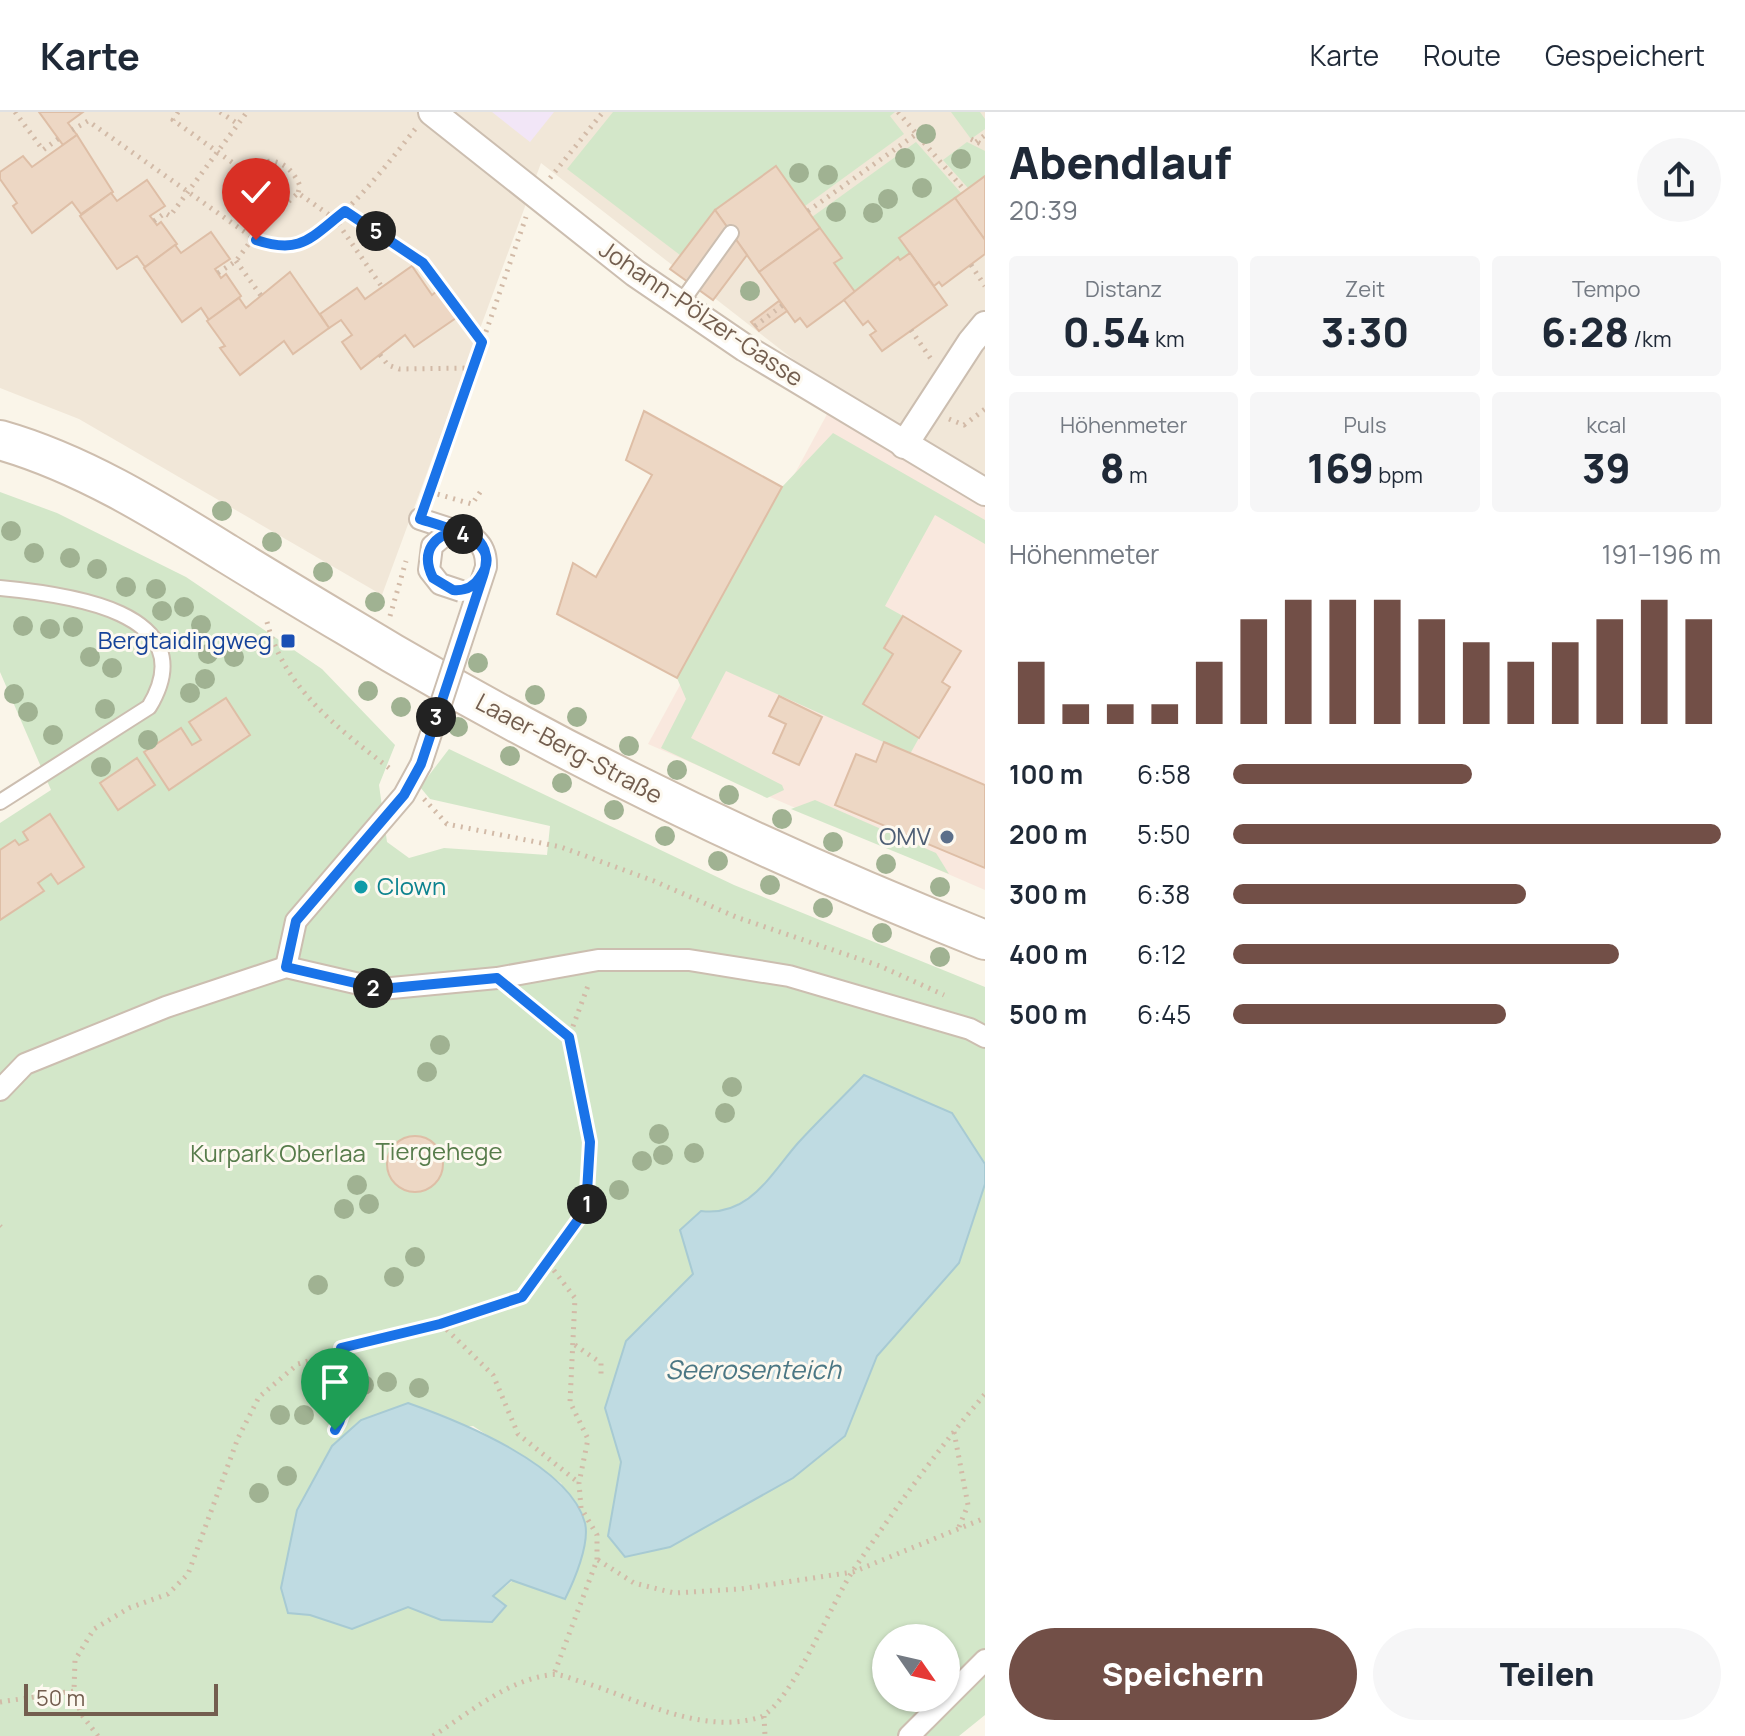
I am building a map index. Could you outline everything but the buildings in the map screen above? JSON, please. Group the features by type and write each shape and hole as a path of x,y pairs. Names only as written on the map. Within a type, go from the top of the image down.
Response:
{"main road":[{"name":"Laaer-Berg-Straße","path":"0,440 72,465 159,512 394,653 661,799 818,871 985,940"}],"street":[{"name":"Johann-Pölzer-Gasse","path":"427,116 680,304 904,445 985,492"},
{"path":"904,445 985,325"},
{"path":"286,967 296,921 381,824 421,764 486,567 487,557 480,542 466,533 450,531 432,546 429,570 440,584 461,591 482,576 488,563 485,549 466,534 420,519"},
{"path":"0,1090 25,1064 166,1007 286,967 381,989 497,978 598,960 689,960 789,976 970,1029 985,1037"},
{"path":"909,1736 985,1660"}],"lane":[{"path":"680,304 731,233"},
{"path":"0,588 56,593 119,613 153,635 163,651 164,667 162,685 149,707 0,802"}],"path":[{"path":"15,112 45,153 58,139"},
{"path":"178,112 173,120 247,173 252,192 266,200 287,203 298,193 300,186 297,178 274,160 262,161 247,173"},
{"path":"220,112 238,124"},
{"path":"154,221 165,213 170,216 247,112"},
{"path":"547,182 603,112"},
{"path":"898,112 965,191"},
{"path":"72,130 88,121 253,238 281,248 298,245 345,211 427,116"},
{"path":"808,211 915,135"},
{"path":"985,135 973,140 985,146"},
{"path":"298,193 335,219 382,287"},
{"path":"345,211 423,263 482,342"},
{"path":"390,617 392,601 527,213"},
{"path":"218,273 236,261 253,238"},
{"path":"236,261 262,297"},
{"path":"971,265 985,286"},
{"path":"748,331 783,305"},
{"path":"911,330 933,363"},
{"path":"380,355 388,365 399,369 473,368"},
{"path":"926,411 964,425 985,409"},
{"path":"430,492 472,504 483,488"},
{"path":"267,622 275,651 314,706 410,784 447,824 561,847 654,881 736,917 880,966 946,996"},
{"path":"98,1736 81,1714 74,1691 75,1660 94,1629 129,1608 168,1594 188,1574 238,1438 259,1397 298,1364 341,1348 440,1324 522,1297 549,1264 586,1209 590,1142 569,1037 598,960"},
{"path":"497,978 569,1037"},
{"path":"549,1264 575,1298 570,1402 588,1439 579,1483 581,1508 597,1535 597,1560 554,1674"},
{"path":"440,1324 493,1375 518,1434 579,1483"},
{"path":"574,1344 601,1363 601,1374"},
{"path":"335,1430 342,1420 347,1363 341,1348"},
{"path":"433,1736 521,1681 554,1674 599,1687 679,1722 726,1731 764,1716 783,1693 853,1572 954,1431 985,1394"},
{"path":"954,1431 968,1505 959,1528"},
{"path":"597,1560 634,1583 674,1593 740,1589 853,1572 985,1518"},
{"path":"0,1702 74,1691"},
{"path":"764,1716 765,1736"}],"shaded area":[{"path":"0,112 985,112 985,477 838,394 541,163 382,595 79,419 0,388"},
{"path":"492,112 554,112 530,142"},
{"path":"838,394 985,477 985,890 648,744"}],"green space":[{"path":"613,112 895,112 890,116 904,134 805,206 775,166 715,210 680,255 567,169"},
{"path":"951,112 980,112 985,119 985,129 971,139"},
{"path":"916,142 962,194 900,238 910,253 900,260 897,258 855,292 834,263 841,257 812,217"},
{"path":"967,142 985,151 985,176 968,188 943,160"},
{"path":"833,433 985,520 985,544 935,515 885,606 903,616 884,648 893,654 863,703 919,738 910,754 726,671 691,738 782,785 784,790 767,798 661,748 686,699 677,678 782,487"},
{"name":"Kurpark Oberlaa","path":"0,492 57,513 186,577 322,669 395,745 379,785 387,842 409,858 444,848 547,855 550,826 430,799 420,787 449,749 734,885 985,987 985,1164 952,1113 797,1145 768,1184 723,1214 693,1274 626,1341 606,1408 621,1462 608,1536 670,1547 793,1478 845,1436 877,1356 959,1263 985,1184 985,1715 959,1736 0,1736 0,823 51,790 0,672","holes":["473,1426 561,1483 585,1524 493,1596 441,1620 408,1607 352,1629 310,1615 288,1613 281,1588 297,1510 332,1446"]},
{"path":"815,800 936,853 949,874 791,809"}],"water":[{"name":"Seerosenteich","path":"864,1075 952,1113 985,1164 985,1184 959,1263 877,1356 845,1436 793,1478 670,1547 625,1557 608,1536 621,1462 605,1408 626,1341 693,1274 680,1230 701,1211 732,1207 757,1191 798,1143"},
{"path":"408,1403 455,1421 510,1448 558,1482 575,1502 586,1532 577,1573 565,1599 511,1580 493,1596 506,1606 492,1622 441,1620 408,1607 352,1629 310,1615 288,1613 281,1588 297,1510 332,1446 361,1420"}],"place":[{"name":"Bergtaidingweg","path":"288,641"},
{"name":"OMV","path":"947,837"},
{"name":"Clown","path":"361,887"}],"route":[{"path":"256,240 281,248 298,245 345,211 423,263 482,342 420,519 454,530 466,534 476,541 485,549 488,563 482,576 472,586 461,591 453,590 433,578 427,561 429,552 437,539 450,531 457,531 466,533 480,542 484,549 487,557 486,567 483,576 421,764 404,795 296,921 286,967 381,989 497,978 569,1037 580,1078 590,1142 586,1209 549,1264 522,1297 440,1324 341,1348 347,1363 342,1420 335,1430"}],"park label":[{"name":"Tiergehege","path":"439,1152"}]}
